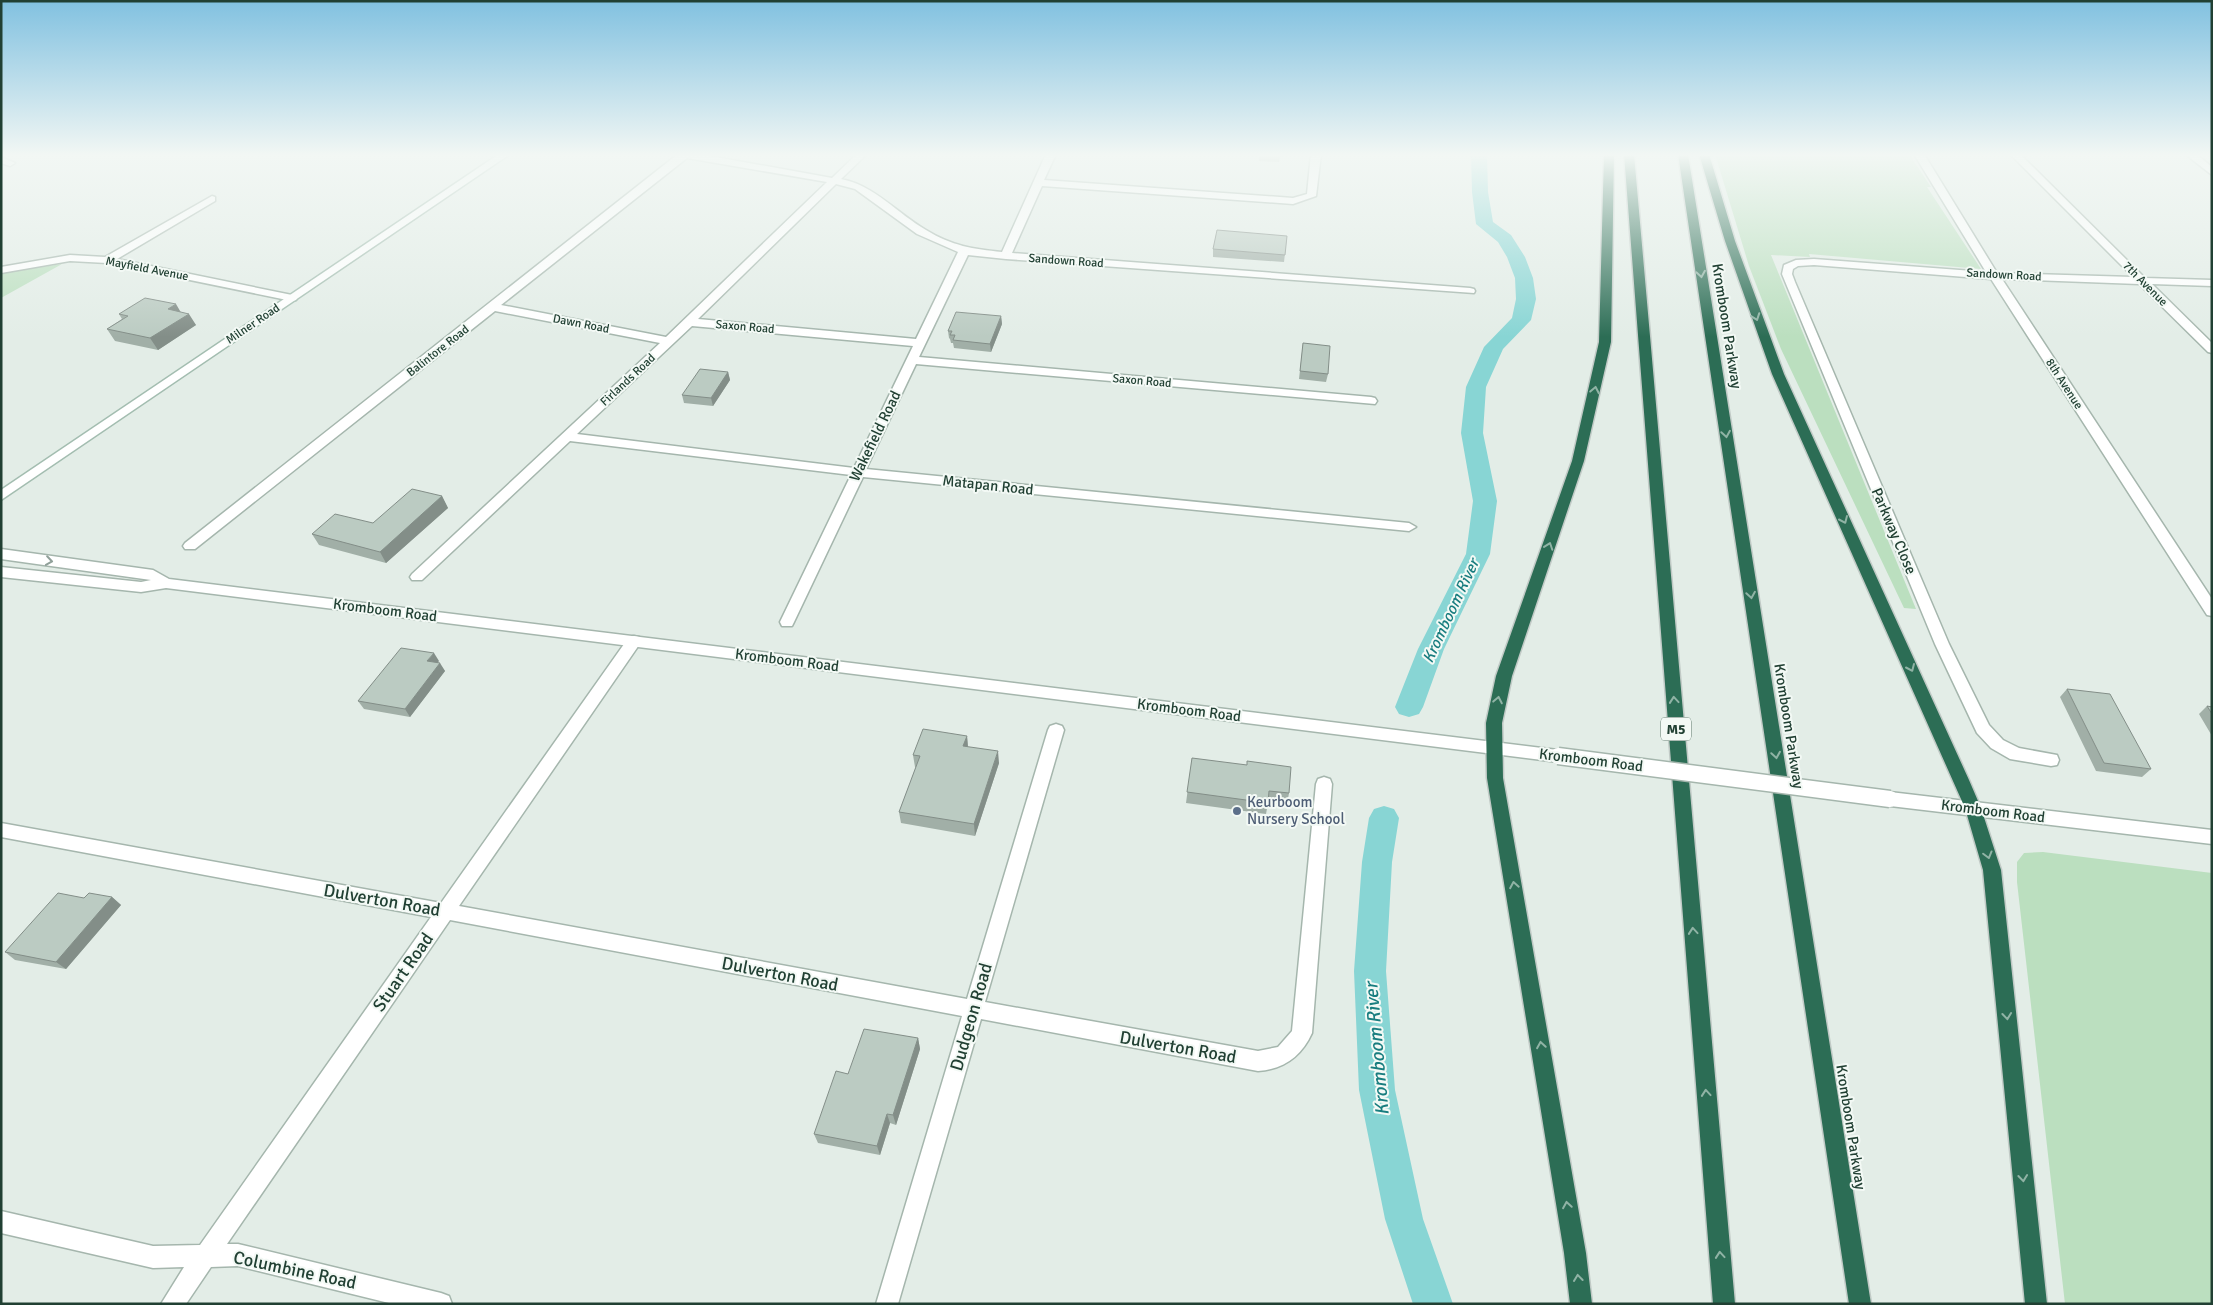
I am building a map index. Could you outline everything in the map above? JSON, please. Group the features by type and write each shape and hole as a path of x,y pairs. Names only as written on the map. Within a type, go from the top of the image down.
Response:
{"highway":[{"path":"1581,1304 1574,1244 1495,778 1494,723 1501,686 1578,461 1591,410 1605,342 1608,215"},
{"name":"M5","path":"1634,215 1724,1304"},
{"name":"Kromboom Parkway","path":"1692,215 1860,1304"},
{"path":"1722,215 1778,374 1973,808 1992,870 2036,1304"}],"street":[{"path":"107,260 186,215"},
{"name":"Milner Road","path":"1,496 415,215"},
{"name":"Balintore Road","path":"190,546 608,215"},
{"name":"Firlands Road","path":"417,577 568,437 799,215"},
{"name":"Sandown Road","path":"898,215 932,238 964,251 1006,256 1470,292"},
{"path":"1006,256 1025,215"},
{"name":"8th Avenue","path":"1956,215 2212,611"},
{"name":"7th Avenue","path":"2075,215 2212,350"},
{"name":"Wakefield Road","path":"787,622 964,251"},
{"name":"Mayfield Avenue","path":"1,270 70,258 107,260 292,298"},
{"name":"Sandown Road","path":"1796,263 1814,262 1994,276 2212,283"},
{"name":"Parkway Close","path":"1796,263 1788,267 1787,274 1790,282 1942,644 1983,729 1997,744 2016,754 2051,760"},
{"name":"Dawn Road","path":"494,307 669,341"},
{"name":"Saxon Road","path":"689,322 920,343"},
{"name":"Saxon Road","path":"912,360 1372,402"},
{"name":"Matapan Road","path":"568,437 857,472 1409,527"},
{"name":"Kromboom Road","path":"1,554 153,576 166,583"},
{"name":"Kromboom Road","path":"1,572 140,587 166,583 1449,742 1890,799 2212,837"},
{"name":"Stuart Road","path":"172,1304 634,641"},
{"name":"Dudgeon Road","path":"887,1304 1056,730"},
{"name":"Dulverton Road","path":"1,830 973,1010 1258,1061 1268,1061 1287,1054 1296,1045 1302,1032 1324,784"},
{"name":"Columbine Road","path":"1,1222 153,1257 238,1255 441,1304"}],"green space":[{"path":"1733,215 1945,215 1981,269 1809,254 1810,257 1771,255 1916,609 1904,608 1781,349 1749,266"},
{"path":"62,264 1,298 1,273"},
{"path":"2043,852 2212,873 2212,1304 2065,1304 2017,882 2017,862 2024,853"}],"building":[{"path":"1217,230 1287,236 1285,255 1213,249"},
{"path":"145,298 176,304 168,309 189,314 150,338 107,329 128,316 119,314"},
{"path":"956,312 1001,316 990,344 953,340 955,335 950,335 952,331 948,331"},
{"path":"1303,343 1330,346 1328,374 1300,371"},
{"path":"700,369 728,372 711,398 682,395"},
{"path":"412,489 442,496 380,552 312,534 335,514 373,523"},
{"path":"401,648 434,653 427,661 440,663 405,709 358,701"},
{"path":"2067,689 2110,694 2151,769 2104,763"},
{"path":"2207,706 2212,707 2212,714"},
{"path":"923,729 967,736 963,746 998,751 974,824 899,812 920,756 913,755"},
{"path":"1192,758 1247,765 1247,761 1291,767 1289,793 1269,791 1268,803 1187,792"},
{"path":"58,893 84,898 89,893 112,897 56,962 5,952"},
{"path":"864,1029 918,1038 893,1115 887,1114 877,1146 814,1134 836,1071 848,1074"}],"waterway":[{"name":"Kromboom River","path":"1409,707 1431,649 1478,554 1485,501 1472,433 1476,387 1494,347 1521,320 1526,299 1524,278 1516,257 1505,239 1485,224 1484,215"},
{"name":"Kromboom River","path":"1384,818 1377,862 1370,971 1377,1090 1404,1219 1433,1304"}],"place":[{"name":"Keurboom Nursery School","path":"1237,811"}]}
